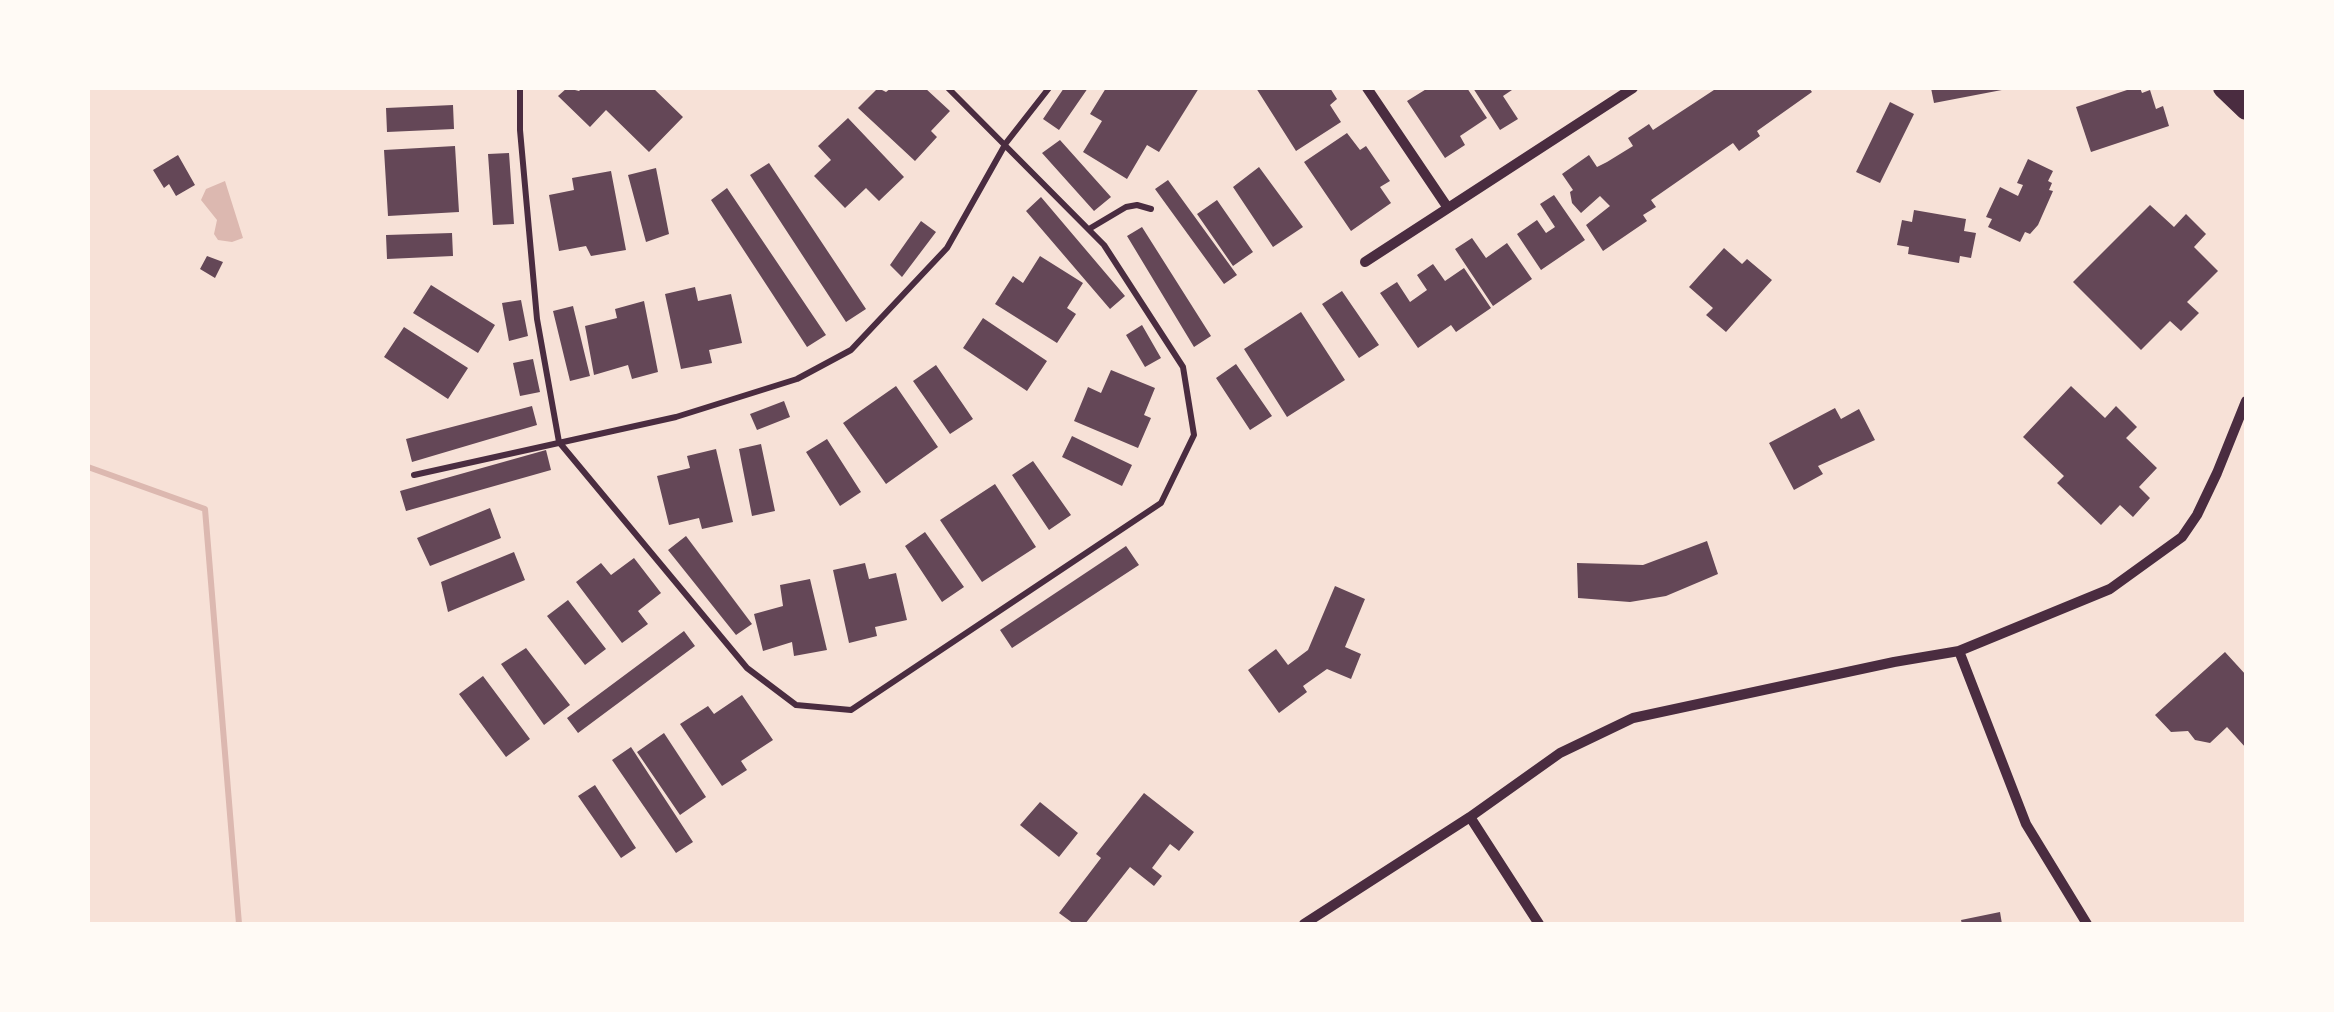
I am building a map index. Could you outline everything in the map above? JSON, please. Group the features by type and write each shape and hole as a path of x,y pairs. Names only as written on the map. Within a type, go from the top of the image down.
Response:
{"street":[{"path":"1367,88 1448,208"},
{"path":"1365,262 1633,88"},
{"path":"1304,924 1470,817 1560,753 1634,718 1894,662 1959,652 2110,588 2182,537 2217,473 2246,401"},
{"path":"1959,652 2026,824 2087,924"},
{"path":"1470,817 1538,924"}],"lane":[{"path":"520,88 520,130 537,319 559,442 747,668 796,705 852,710 1161,504 1194,436 1183,368 1104,245 948,88"},
{"path":"414,475 676,416 797,379 851,350 947,248 1006,143 1049,88"},
{"path":"1088,229 1126,207 1150,209"}],"shaded area":[{"path":"225,181 243,238 232,242 218,240 214,234 217,220 201,200 206,189"}],"building":[{"path":"567,88 653,88 683,117 649,152 606,110 590,127 558,96"},
{"path":"878,88 886,92 891,88 925,88 950,111 931,131 937,137 915,161 858,108"},
{"path":"1064,88 1088,88 1059,130 1043,119"},
{"path":"1106,88 1199,88 1159,152 1147,145 1127,179 1083,152 1102,121 1090,114"},
{"path":"1256,88 1330,88 1337,99 1330,105 1341,122 1296,151"},
{"path":"1428,88 1467,88 1487,118 1460,136 1465,145 1445,158 1407,101"},
{"path":"1473,88 1515,88 1503,96 1518,119 1500,130"},
{"path":"1717,88 1809,88 1812,92 1757,131 1760,136 1739,151 1733,143 1651,200 1656,207 1643,215 1647,221 1603,251 1586,225 1610,206 1600,196 1581,213 1572,203 1573,190 1562,174 1589,155 1597,167 1607,162 1633,146 1628,138 1649,124 1653,130"},
{"path":"1931,88 2006,88 2007,89 1934,103"},
{"path":"2140,88 2142,93 2150,90 2156,109 2163,106 2169,126 2091,152 2076,107"},
{"path":"1890,102 1914,114 1880,183 1856,172"},
{"path":"453,105 454,129 387,132 386,108"},
{"path":"848,118 904,177 879,201 866,188 845,208 814,176 831,160 818,146"},
{"path":"1347,133 1360,150 1366,146 1390,181 1380,187 1391,203 1351,231 1304,162"},
{"path":"1060,140 1111,197 1094,211 1042,153"},
{"path":"455,146 459,212 388,216 384,150"},
{"path":"509,153 514,224 493,225 488,154"},
{"path":"178,155 195,185 176,196 169,184 164,188 153,170"},
{"path":"2028,159 2053,171 2048,181 2052,183 2049,190 2053,191 2038,225 2030,234 2025,232 2020,242 1988,227 1992,219 1986,217 2000,187 2018,196 2023,185 2017,183"},
{"path":"769,163 866,309 846,322 750,175"},
{"path":"1259,167 1303,227 1273,247 1233,187"},
{"path":"656,168 669,234 646,242 628,175"},
{"path":"611,171 626,250 591,256 586,246 559,251 549,195 574,190 572,178"},
{"path":"1168,180 1237,275 1224,284 1155,189"},
{"path":"727,188 826,335 807,347 711,200"},
{"path":"1554,195 1585,240 1541,270 1517,234 1537,220 1546,233 1555,227 1540,204"},
{"path":"1041,197 1125,296 1110,309 1026,211"},
{"path":"1217,200 1253,252 1233,266 1197,214"},
{"path":"2150,205 2174,227 2186,214 2206,234 2194,247 2218,271 2187,302 2199,313 2181,331 2170,321 2141,350 2073,282"},
{"path":"1914,210 1966,219 1964,231 1976,233 1971,258 1960,256 1959,263 1908,254 1909,247 1897,245 1902,220 1912,222"},
{"path":"921,221 936,232 902,277 890,265"},
{"path":"1142,227 1211,336 1194,347 1127,236"},
{"path":"452,233 453,256 387,259 386,235"},
{"path":"1472,238 1486,258 1507,243 1532,279 1493,306 1455,249"},
{"path":"1724,248 1742,264 1747,259 1772,280 1726,332 1706,315 1713,308 1689,287"},
{"path":"207,256 223,262 215,278 200,269"},
{"path":"1040,256 1083,283 1067,308 1076,314 1057,343 995,304 1013,276 1023,283"},
{"path":"1433,264 1445,281 1464,268 1491,308 1456,332 1451,325 1418,348 1380,293 1397,282 1410,302 1427,290 1417,275"},
{"path":"431,285 495,325 478,353 413,313"},
{"path":"695,287 698,301 731,294 742,343 709,350 712,363 681,369 665,294"},
{"path":"1342,291 1379,345 1359,358 1322,304"},
{"path":"521,300 528,336 509,341 502,303"},
{"path":"644,301 658,372 632,379 628,365 594,375 585,326 617,318 615,309"},
{"path":"573,306 590,376 570,381 553,311"},
{"path":"1301,312 1345,380 1287,417 1244,349"},
{"path":"983,318 1047,361 1027,391 963,348"},
{"path":"1142,325 1161,358 1145,367 1126,335"},
{"path":"404,327 468,368 448,399 384,357"},
{"path":"533,359 540,392 520,396 513,363"},
{"path":"1236,364 1272,416 1250,430 1216,378"},
{"path":"936,365 973,419 950,434 913,381"},
{"path":"1111,370 1155,388 1144,415 1151,418 1138,448 1074,421 1088,387 1101,393"},
{"path":"896,386 938,447 886,484 843,423"},
{"path":"2071,386 2105,418 2116,406 2137,427 2126,438 2157,468 2139,487 2150,498 2133,517 2120,505 2101,525 2057,483 2064,476 2023,437"},
{"path":"784,401 790,417 757,430 750,414"},
{"path":"532,406 537,425 412,462 406,439"},
{"path":"1835,408 1841,419 1859,409 1875,440 1818,466 1823,474 1794,490 1769,443"},
{"path":"1072,436 1132,465 1122,486 1062,457"},
{"path":"827,439 861,492 840,506 806,452"},
{"path":"761,444 775,511 752,516 739,449"},
{"path":"716,449 733,522 702,529 699,518 669,525 657,476 690,468 687,456"},
{"path":"546,450 551,470 406,511 400,491"},
{"path":"1033,461 1071,515 1049,530 1012,475"},
{"path":"995,484 1036,547 982,582 940,520"},
{"path":"490,508 501,538 430,566 417,538"},
{"path":"925,532 964,587 942,602 905,546"},
{"path":"686,536 752,624 736,635 668,550"},
{"path":"1707,541 1718,574 1666,596 1630,602 1578,598 1577,563 1643,565"},
{"path":"1126,546 1139,565 1012,648 1000,630"},
{"path":"514,552 525,580 448,612 441,582"},
{"path":"634,558 661,593 638,611 648,624 622,643 576,582 601,563 611,575"},
{"path":"865,563 869,579 896,573 907,620 875,627 877,636 849,643 833,570"},
{"path":"810,579 827,650 794,656 792,642 763,651 754,614 783,606 780,585"},
{"path":"1335,586 1365,599 1345,647 1361,654 1351,679 1327,669 1303,686 1307,692 1279,713 1248,670 1276,649 1288,665 1308,650"},
{"path":"568,600 606,649 585,665 547,616"},
{"path":"684,631 695,646 578,733 567,718"},
{"path":"526,648 570,705 544,725 501,664"},
{"path":"2225,652 2246,675 2246,748 2227,727 2210,743 2195,740 2188,731 2171,732 2155,715"},
{"path":"483,676 530,739 506,757 459,694"},
{"path":"742,695 773,740 741,761 747,770 722,786 680,724 708,706 714,714"},
{"path":"664,733 706,797 680,815 637,752"},
{"path":"631,747 693,842 676,853 612,760"},
{"path":"595,785 636,848 621,858 578,796"},
{"path":"1144,793 1194,832 1179,851 1170,844 1152,868 1162,876 1154,886 1130,867 1085,924 1074,924 1059,913 1101,858 1096,854"},
{"path":"1040,802 1078,833 1059,857 1020,825"},
{"path":"2000,912 2002,924 1962,924 1961,920"}],"waterway":[{"path":"88,467 205,509 239,924"}]}
